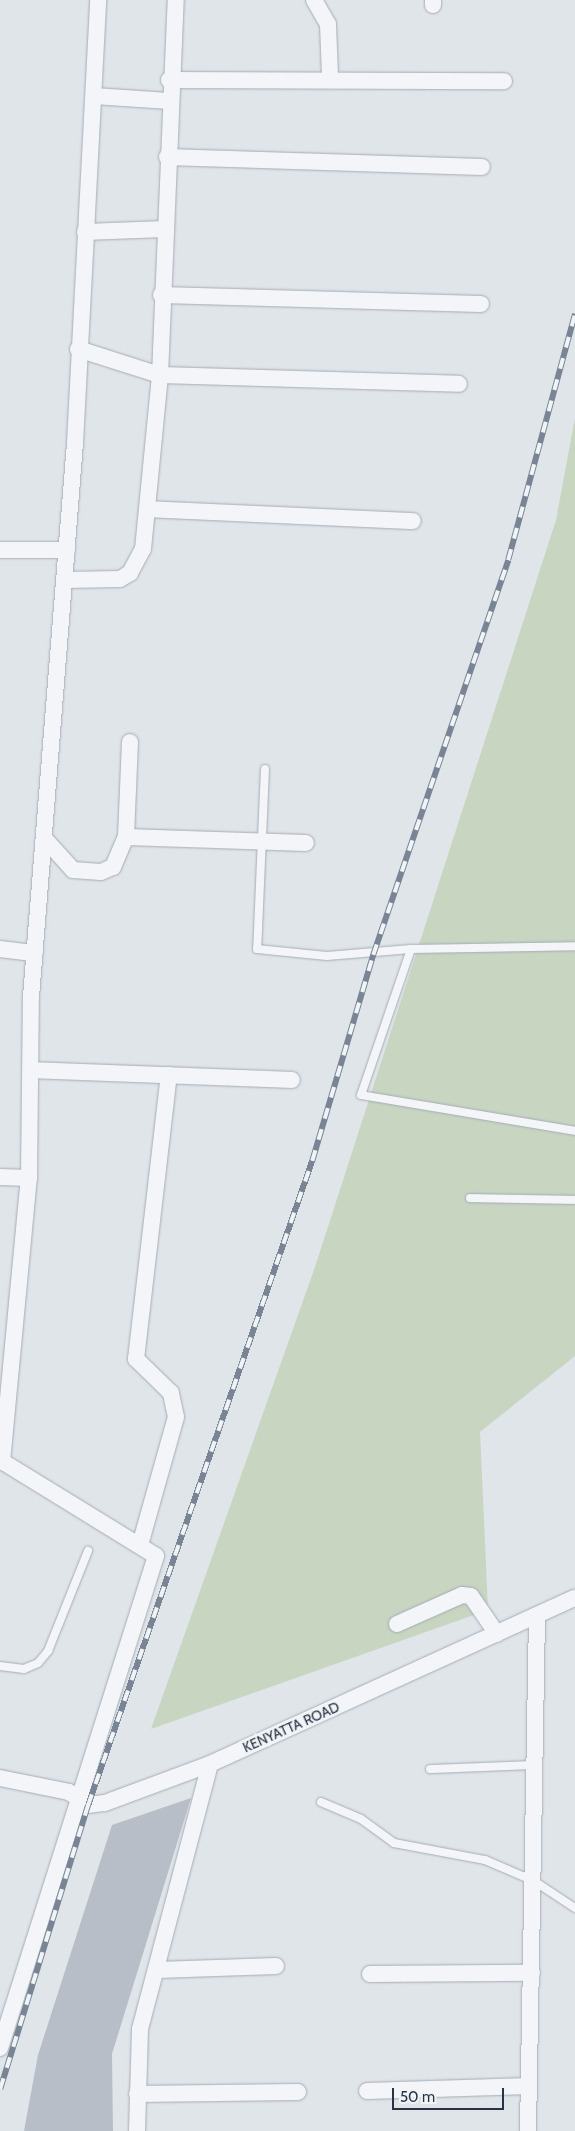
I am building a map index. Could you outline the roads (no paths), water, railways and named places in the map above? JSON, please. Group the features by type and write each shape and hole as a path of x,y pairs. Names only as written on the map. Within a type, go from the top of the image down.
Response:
{"street":[{"path":"0,2048 18,1982 80,1800 156,1556 1,1461 29,1178 35,953 67,550 98,0"},
{"path":"64,580 96,582 130,573 143,549 148,509 150,440 160,375 169,80 176,0"},
{"path":"314,0 328,24 330,77"},
{"path":"169,80 330,77 504,81"},
{"path":"94,96 169,101"},
{"path":"167,156 482,166"},
{"path":"85,232 164,229"},
{"path":"161,295 482,304"},
{"path":"78,349 160,375 459,384"},
{"path":"148,509 413,521"},
{"path":"0,550 67,550"},
{"path":"44,838 73,870 101,872 118,859 126,837 130,742"},
{"path":"126,837 306,843"},
{"path":"0,949 35,953"},
{"path":"31,1070 292,1080"},
{"path":"140,1545 176,1418 172,1393 136,1359 169,1075"},
{"path":"0,1177 29,1178"},
{"path":"397,1624 462,1596 471,1596 497,1634"},
{"name":"KENYATTA ROAD","path":"0,1778 33,1782 80,1800 88,1805 105,1803 210,1764 575,1598"},
{"path":"528,2131 534,1881 537,1615"},
{"path":"137,2131 140,2029 210,1764"},
{"path":"157,1970 276,1966"},
{"path":"370,1974 532,1973"},
{"path":"367,2090 529,2086"},
{"path":"137,2094 298,2092"}],"lane":[{"path":"265,769 257,949 327,956 411,949 575,946"},
{"path":"411,949 361,1095 575,1131"},
{"path":"470,1198 575,1200"},
{"path":"0,1666 24,1669 38,1664 48,1651 88,1551"},
{"path":"430,1769 535,1765"},
{"path":"320,1802 361,1818 394,1843 485,1860 534,1881 575,1908"}],"railway":[{"path":"0,2089 88,1805 312,1161 373,955 508,560 575,314"}]}
